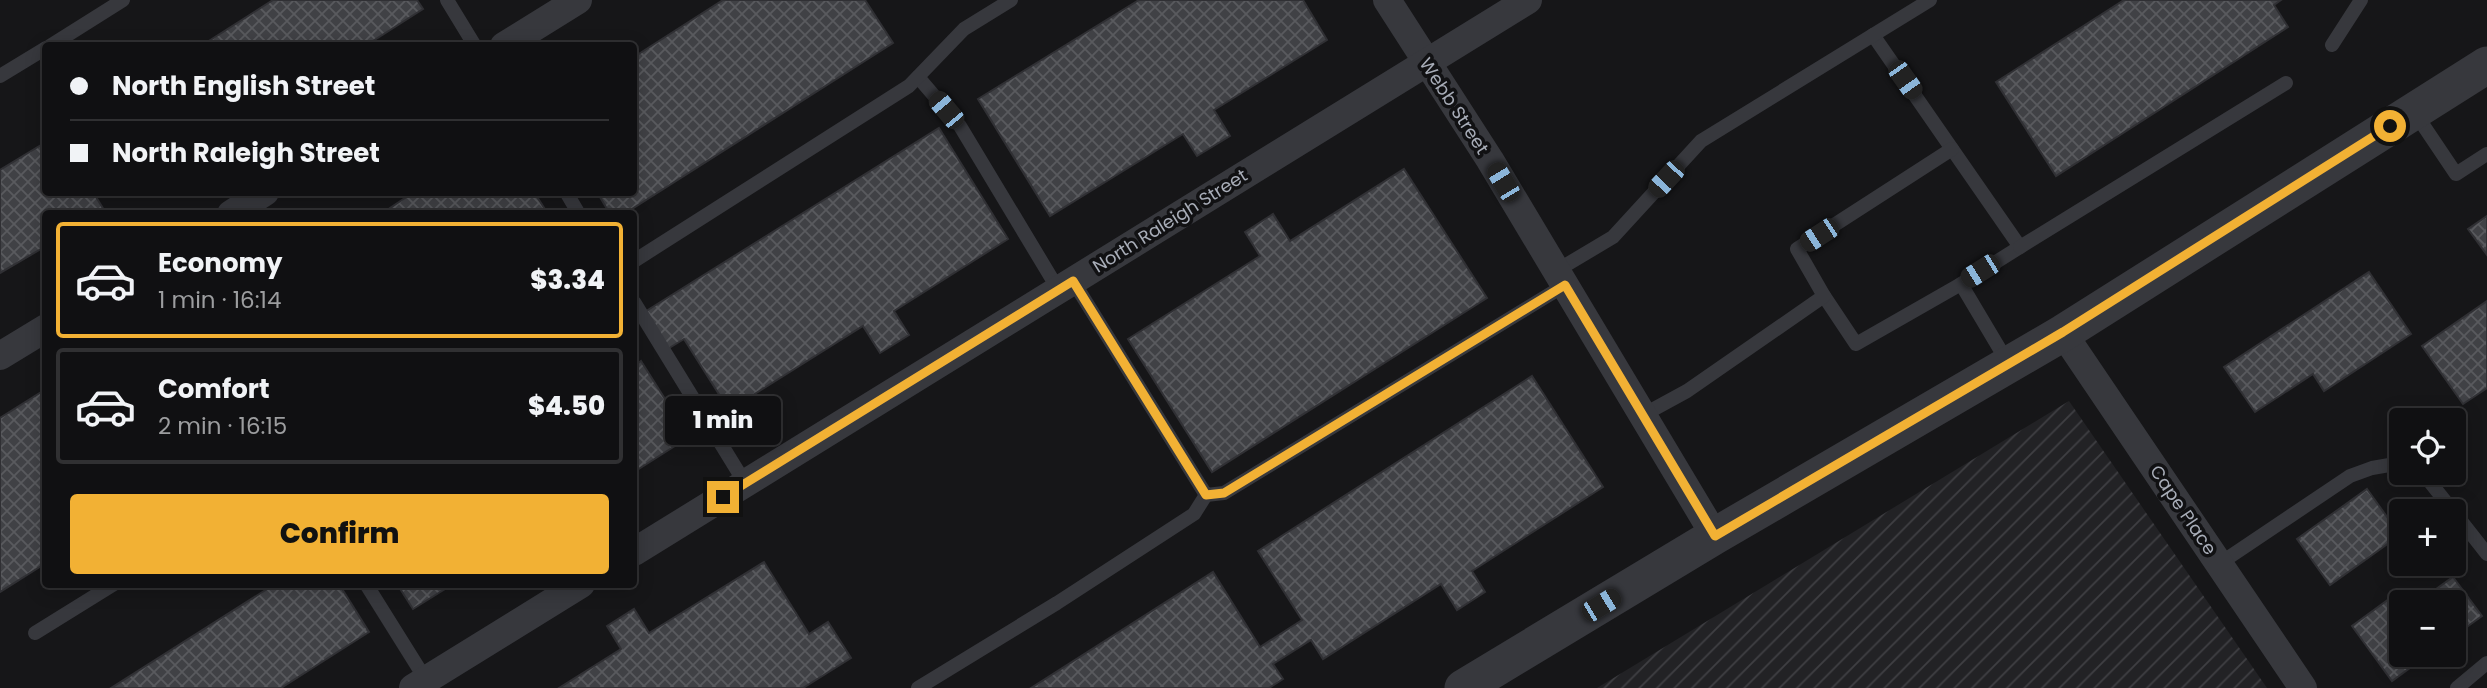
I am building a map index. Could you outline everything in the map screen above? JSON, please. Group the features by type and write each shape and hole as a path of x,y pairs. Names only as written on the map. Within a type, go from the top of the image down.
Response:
{"street":[{"path":"510,42 578,0"},
{"name":"Webb Street","path":"1387,0 1490,160 1715,536"},
{"name":"North Raleigh Street","path":"637,550 1528,0"},
{"path":"1463,688 1715,536 2063,332 2487,65"},
{"path":"237,210 259,196"},
{"path":"0,356 42,330"},
{"name":"Cape Place","path":"2063,332 2303,688"},
{"path":"420,684 575,588"}],"lane":[{"path":"56,42 123,0"},
{"path":"447,0 473,42"},
{"path":"637,259 909,86 964,29 1011,0"},
{"path":"1206,495 1224,493 1561,278 1613,237 1701,141 1930,0"},
{"path":"2332,45 2361,0"},
{"path":"1873,35 2020,247"},
{"path":"0,76 42,51"},
{"path":"918,77 960,126 1206,495"},
{"path":"1952,149 1797,250 1856,344 1961,284 2286,83"},
{"path":"2414,111 2456,174 2487,154"},
{"path":"1961,284 2009,364"},
{"path":"1643,415 1686,391 1824,296"},
{"path":"637,307 745,483"},
{"path":"2219,564 2350,476 2389,465"},
{"path":"2432,485 2443,499"},
{"path":"918,688 1057,603 1194,514 1206,495"},
{"path":"2466,528 2487,554"},
{"path":"35,633 108,588"},
{"path":"368,588 420,684"},
{"path":"2456,688 2487,663"}],"shaded area":[{"path":"2069,401 2267,688 1597,688"}],"building":[{"path":"273,0 417,0 423,9 371,42 207,42"},
{"path":"723,0 865,0 893,43 630,210 608,210 599,196 637,196 637,55"},
{"path":"1139,0 1303,0 1327,40 1214,110 1230,136 1197,156 1183,134 1050,216 978,99"},
{"path":"2124,0 2281,0 2274,5 2288,27 2056,176 1996,82"},
{"path":"939,128 1008,239 894,311 909,335 880,353 863,326 729,410 684,339 666,350 643,313"},
{"path":"42,144 42,196 95,196 104,210 42,210 42,248 0,273 0,170"},
{"path":"1404,169 1487,298 1212,472 1128,339 1260,256 1245,232 1273,214 1290,241"},
{"path":"408,196 537,196 545,210 387,210"},
{"path":"2487,216 2487,255 2468,229"},
{"path":"2369,272 2411,334 2324,391 2313,374 2255,412 2224,367"},
{"path":"2487,301 2487,388 2463,404 2422,346"},
{"path":"641,361 689,437 637,470 637,364"},
{"path":"1532,376 1603,487 1472,571 1485,592 1457,610 1441,584 1323,659 1311,640 1273,664 1283,679 1269,688 1031,688 1213,572 1260,647 1302,620 1258,551"},
{"path":"42,392 42,566 0,592 0,418"},
{"path":"2367,489 2389,520 2389,543 2330,585 2297,539"},
{"path":"764,562 809,634 828,622 851,658 803,688 559,688 621,649 607,626 634,609 649,633"},
{"path":"2453,577 2463,590 2435,590"},
{"path":"269,588 342,588 369,632 281,688 111,688"},
{"path":"400,588 447,588 413,609"},
{"path":"2466,594 2482,616 2466,627"},
{"path":"2389,599 2389,667 2411,667 2392,681 2352,626"}],"route":[{"path":"723,497 1073,281 1206,495 1224,493 1565,285 1715,536 2063,332 2390,126"}]}
